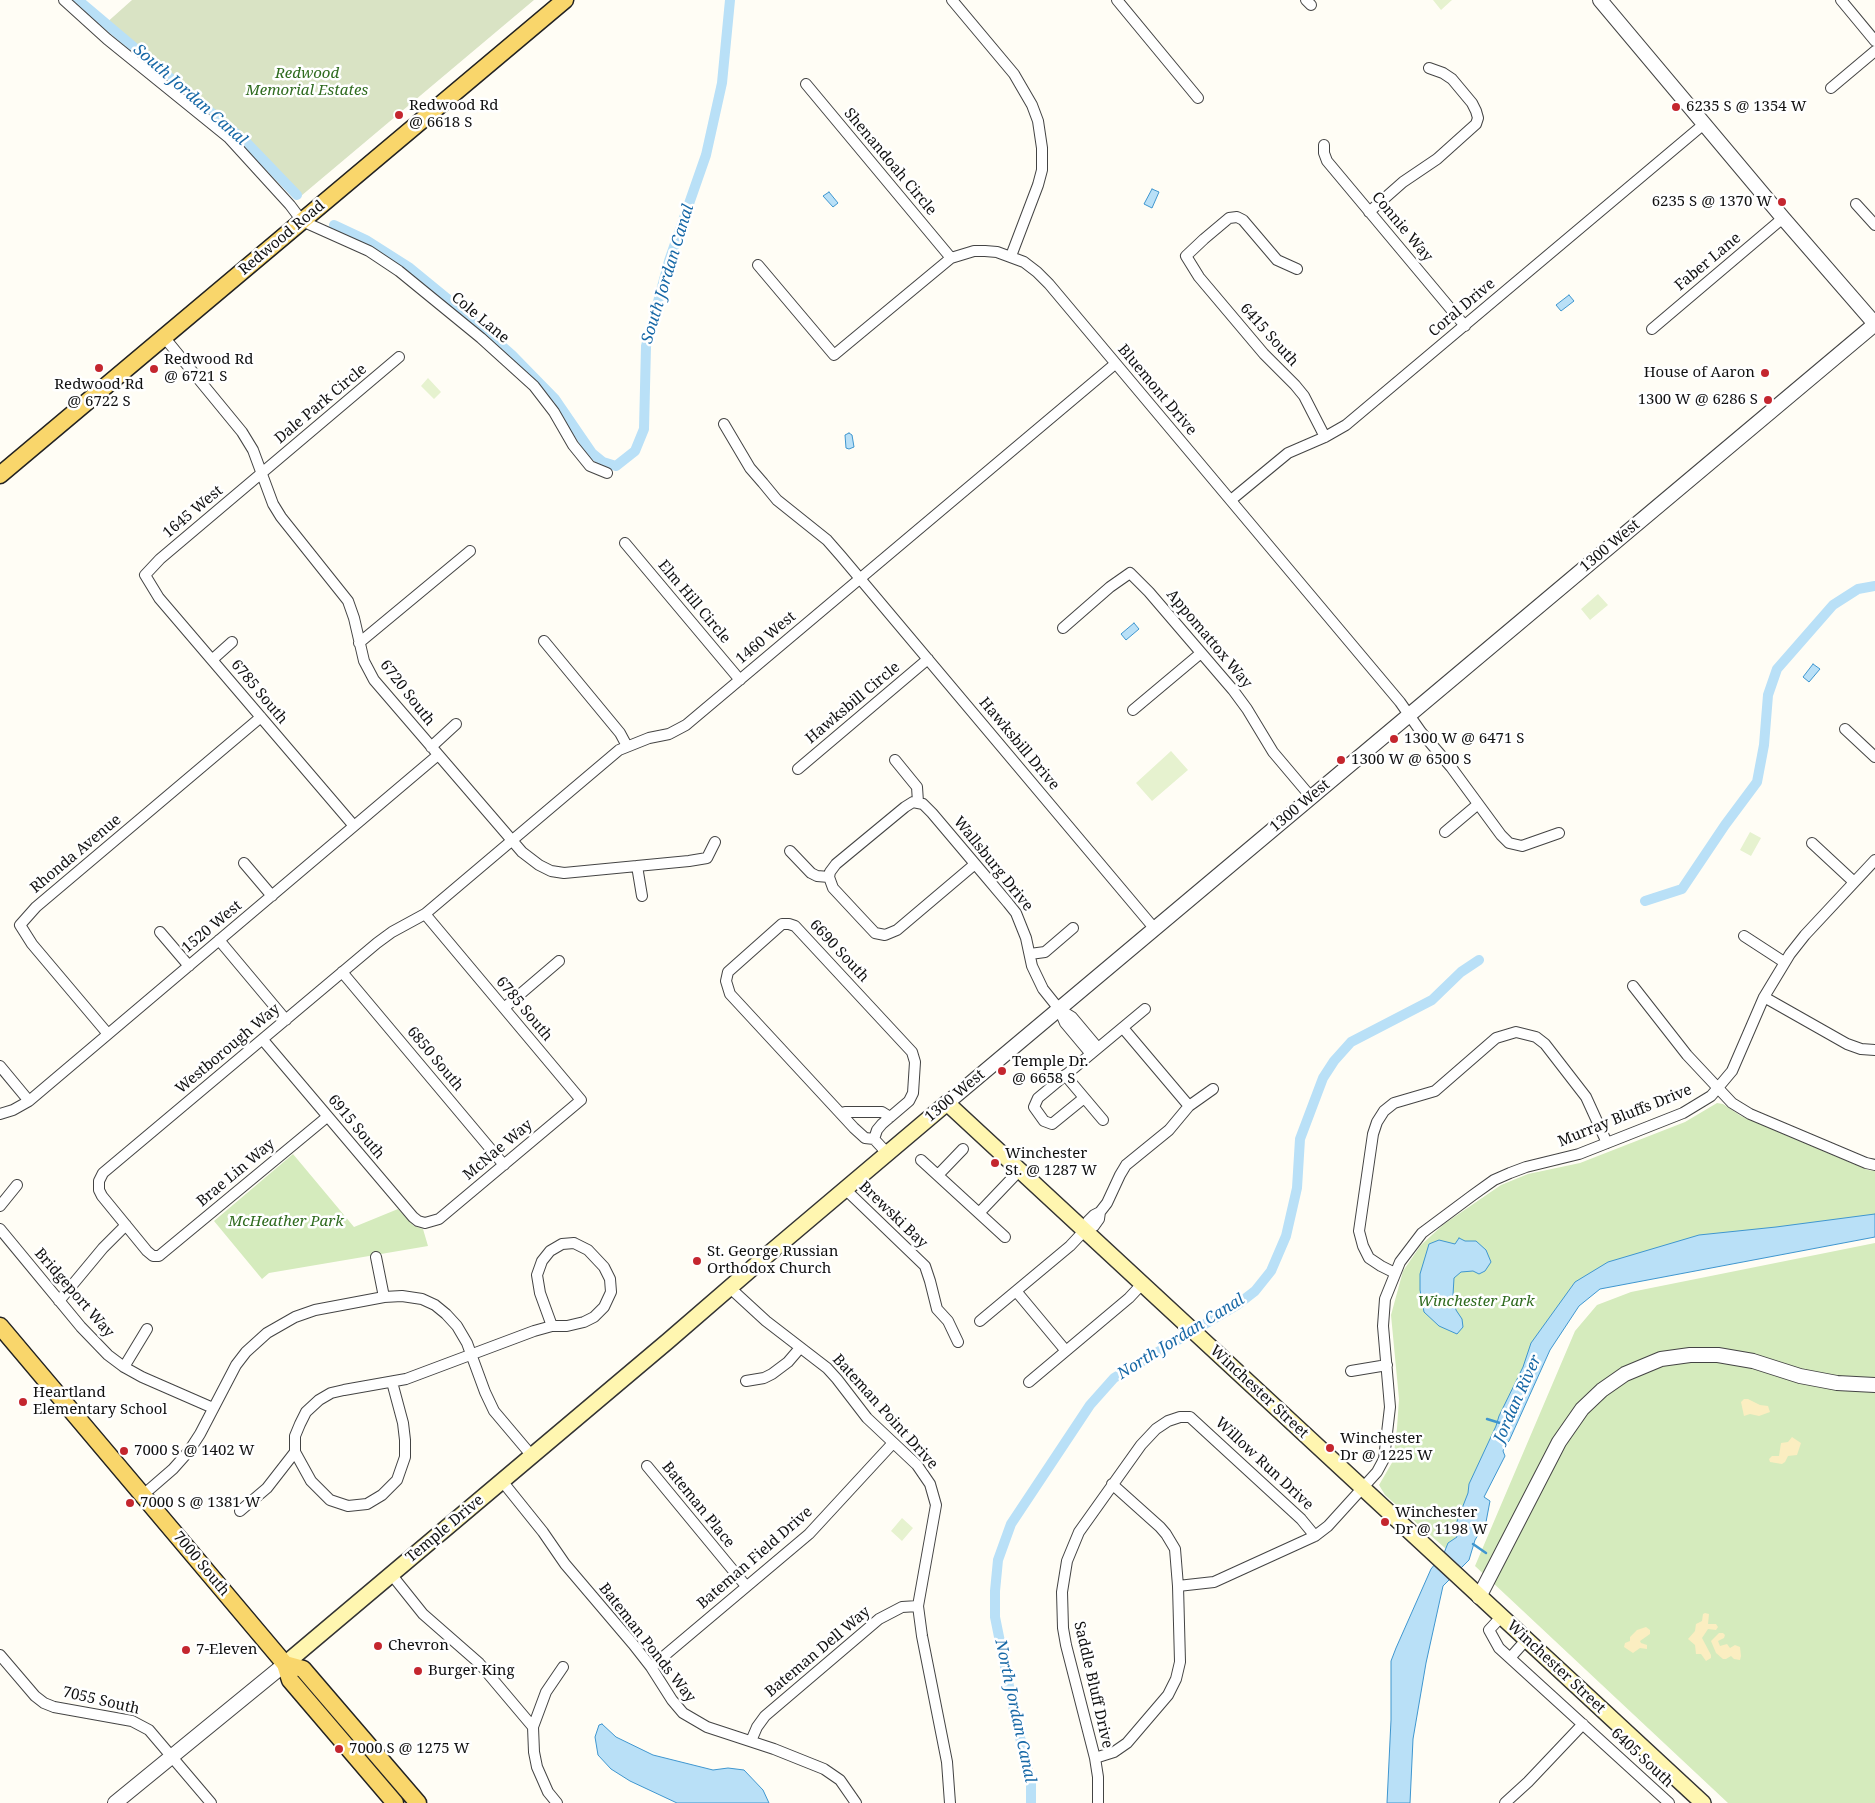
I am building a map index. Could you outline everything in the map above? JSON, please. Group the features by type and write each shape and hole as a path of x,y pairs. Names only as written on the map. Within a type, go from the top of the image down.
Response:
{"main road":[{"name":"Redwood Road","path":"0,476 565,0"},
{"name":"1300 West","path":"772,1250 947,1103"},
{"name":"Winchester Street","path":"947,1103 1703,1803"},
{"name":"Temple Drive","path":"286,1664 668,1341 772,1250"},
{"name":"7000 South","path":"0,1326 286,1664 290,1680 395,1803"},
{"name":"7000 South","path":"286,1664 303,1669 418,1803"}],"street":[{"path":"64,0 107,39 228,137 290,205 302,221"},
{"path":"952,0 1014,74 1028,97 1038,121 1042,148 1042,170 1011,256"},
{"path":"1117,0 1198,98"},
{"path":"1600,0 1783,218 1875,324"},
{"path":"1841,0 1875,41"},
{"path":"1831,88 1875,51"},
{"path":"1369,212 1403,182 1438,159 1476,124 1478,118 1472,103 1452,79 1444,73 1429,68"},
{"name":"Shenandoah Circle","path":"806,84 952,258"},
{"name":"Coral Drive","path":"1231,500 1288,453 1325,437 1346,425 1704,124"},
{"name":"Connie Way","path":"1324,145 1327,161 1465,326"},
{"path":"1856,204 1875,225"},
{"name":"6415 South","path":"1297,269 1277,260 1243,220 1237,217 1229,218 1186,256 1199,277 1264,354 1304,396 1325,437"},
{"name":"Faber Lane","path":"1652,329 1783,218"},
{"name":"Cole Lane","path":"302,221 369,251 399,271 437,301 534,386 554,412 573,445 590,466 607,473"},
{"name":"Bluemont Drive","path":"758,266 834,355 952,258 974,251 997,252 1011,256 1037,272 1400,702 1451,767 1501,836 1516,846 1528,844 1559,833"},
{"name":"1300 West","path":"947,1103 1875,324"},
{"name":"6720 South","path":"164,337 242,432 253,450 273,504 281,517 348,601 364,661 374,680 511,841 530,859 551,871 564,873 707,858 715,842"},
{"name":"Dale Park Circle","path":"262,473 399,357"},
{"name":"1460 West","path":"425,914 611,756 627,746 679,730 1115,364"},
{"name":"Hawksbill Drive","path":"724,424 750,468 777,500 827,540 1154,928"},
{"name":"1645 West","path":"145,575 160,559 262,473"},
{"name":"Elm Hill Circle","path":"625,543 740,680"},
{"path":"360,642 470,551"},
{"name":"Appomattox Way","path":"1063,628 1110,587 1130,574 1149,592 1237,696 1273,752 1311,797"},
{"name":"6785 South","path":"145,575 159,598 354,826"},
{"path":"544,641 620,733 627,746"},
{"path":"213,659 232,642"},
{"path":"1133,710 1201,653"},
{"name":"Hawksbill Circle","path":"798,769 928,659"},
{"name":"Rhonda Avenue","path":"108,1034 32,944 20,925 36,907 261,717"},
{"path":"431,747 456,724"},
{"path":"1845,729 1875,757"},
{"name":"1520 West","path":"0,1114 13,1110 29,1101 438,755"},
{"path":"895,760 917,787 918,802 913,802 905,807 836,864 829,877 833,888 875,933 885,935 897,930 976,864"},
{"name":"Wallsburg Drive","path":"918,802 923,804 932,813 1016,913 1022,924 1036,976 1043,989 1060,1009 1072,1017 1094,1051"},
{"path":"1445,832 1477,805"},
{"path":"1812,843 1854,882"},
{"path":"790,851 811,873 817,876 829,877"},
{"name":"Murray Bluffs Drive","path":"1178,1586 1214,1582 1316,1536 1328,1526 1381,1466 1387,1446 1390,1407 1383,1335 1384,1311 1389,1287 1395,1273 1406,1252 1422,1233 1433,1223 1494,1180 1526,1167 1579,1154 1694,1108 1711,1096 1732,1071 1764,997 1784,962 1806,935 1875,860"},
{"path":"244,863 272,896"},
{"path":"637,866 642,896"},
{"name":"6785 South","path":"425,914 581,1100"},
{"name":"Westborough Way","path":"165,1253 153,1256 102,1196 98,1186 103,1173 386,936 425,914"},
{"name":"6690 South","path":"874,1139 877,1130 909,1101 913,1093 915,1062 912,1052 795,926 782,924 728,972 726,981 730,994 840,1113 865,1138 874,1139 887,1153"},
{"path":"1030,954 1045,952 1073,928"},
{"path":"160,932 189,966"},
{"path":"1744,936 1784,962"},
{"path":"219,940 286,1020"},
{"path":"504,1008 559,961"},
{"name":"6850 South","path":"342,972 504,1165"},
{"path":"1633,986 1686,1056 1732,1103 1750,1114 1875,1166"},
{"path":"1764,997 1848,1044 1861,1049 1875,1050"},
{"path":"1084,1098 1052,1124 1047,1123 1035,1110 1038,1098 1145,1009"},
{"path":"1124,1028 1189,1106"},
{"path":"1395,1273 1369,1258 1362,1246 1359,1232 1373,1134 1377,1122 1394,1103 1435,1091 1496,1038 1516,1032 1536,1037 1545,1044 1582,1091 1590,1104 1607,1143"},
{"name":"6915 South","path":"263,1040 412,1217 418,1222 432,1222"},
{"path":"0,1066 29,1101"},
{"path":"1065,1075 1103,1120"},
{"path":"980,1321 1070,1246 1085,1230 1088,1221 1100,1212 1107,1203 1126,1165 1169,1130 1189,1106 1213,1089"},
{"name":"McNae Way","path":"432,1222 439,1219 581,1100"},
{"path":"840,1113 882,1112 890,1117"},
{"name":"Brae Lin Way","path":"165,1253 327,1117"},
{"path":"938,1176 963,1149"},
{"path":"921,1160 1004,1237"},
{"path":"979,1214 1019,1170"},
{"path":"0,1206 17,1185"},
{"name":"Brewski Bay","path":"845,1189 925,1266 936,1309 948,1321 958,1342"},
{"path":"60,1301 102,1248 126,1225"},
{"name":"Bridgeport Way","path":"0,1229 94,1342 124,1367 161,1386 213,1408"},
{"path":"392,1382 403,1423 406,1457 397,1480 382,1495 366,1504 348,1506 330,1500 311,1481 296,1452 295,1436 306,1412 319,1400 331,1394 392,1382 534,1331 552,1326 567,1326 584,1322 594,1317 604,1307 611,1292 610,1279 604,1268 588,1250 574,1243 562,1244 550,1251 542,1261 537,1275 540,1293 552,1326"},
{"path":"376,1257 384,1297"},
{"path":"1029,1382 1129,1298 1143,1283"},
{"name":"Bateman Point Drive","path":"729,1288 837,1379 867,1418 924,1474 930,1484 936,1505 918,1606 922,1636 947,1762 950,1803"},
{"path":"1016,1291 1066,1351"},
{"path":"143,1495 173,1469 189,1450 200,1434 236,1365 258,1341 277,1326 315,1310 384,1297 413,1297 435,1305 446,1314 457,1326 472,1354 485,1392 494,1411 532,1456"},
{"path":"124,1367 147,1329"},
{"path":"746,1381 764,1378 772,1374 788,1362 800,1348"},
{"path":"1479,1597 1559,1442 1582,1409 1602,1390 1625,1374 1662,1359 1718,1354 1753,1361 1800,1376 1837,1383 1875,1385"},
{"path":"1351,1371 1386,1365"},
{"name":"Saddle Bluff Drive","path":"1098,1803 1098,1777 1095,1758 1065,1636 1062,1592 1065,1571 1077,1537 1085,1522 1141,1445 1156,1429 1174,1419 1190,1417"},
{"name":"Willow Run Drive","path":"1190,1417 1301,1519 1316,1536"},
{"name":"Bateman Field Drive","path":"651,1667 809,1534 893,1443"},
{"path":"240,1511 267,1488 296,1452"},
{"name":"Bateman Place","path":"647,1466 746,1586"},
{"name":"Bateman Ponds Way","path":"502,1481 538,1525 565,1564 651,1667 672,1700 688,1717 707,1727 751,1741 824,1769 840,1780 856,1803"},
{"path":"1095,1758 1114,1752 1127,1743 1164,1701 1172,1688 1180,1662 1176,1556 1171,1541 1160,1528 1112,1484"},
{"path":"391,1574 422,1614 478,1664 533,1726"},
{"name":"Bateman Dell Way","path":"751,1741 756,1727 765,1716 879,1619 893,1610 902,1607 918,1606"},
{"name":"6405 South","path":"1501,1617 1489,1630 1499,1648 1669,1803"},
{"path":"1510,1658 1526,1640"},
{"name":"7055 South","path":"0,1656 35,1696 44,1703 54,1707 132,1721 149,1730 211,1803"},
{"name":"Temple Drive","path":"115,1803 286,1664"},
{"path":"552,1802 536,1767 533,1726 539,1706 546,1692 563,1667"},
{"path":"1505,1803 1584,1724"}],"green space":[{"name":"Redwood Memorial Estates","path":"132,0 534,0 301,196 244,136 190,89 104,25"},
{"path":"1433,0 1452,0 1441,10"},
{"path":"428,378 441,392 434,399 421,386"},
{"path":"1598,594 1608,605 1590,620 1581,609"},
{"path":"1171,751 1188,770 1152,801 1136,783"},
{"path":"1750,832 1761,838 1751,856 1740,850"},
{"name":"Winchester Park","path":"1717,1103 1723,1104 1741,1116 1868,1170 1875,1171 1875,1221 1601,1277 1549,1329 1454,1556 1385,1495 1379,1485 1393,1461 1397,1428 1399,1399 1391,1315 1403,1271 1421,1245 1444,1224 1501,1185 1528,1174 1580,1163 1685,1122"},
{"name":"McHeather Park","path":"293,1154 354,1227 398,1209 414,1226 423,1229 428,1246 269,1273 262,1279 214,1221"},
{"path":"1875,1243 1875,1803 1728,1803 1475,1566 1575,1331 1597,1305 1631,1292"},
{"path":"902,1518 913,1528 902,1541 891,1531"}],"sand":[{"path":"1744,1399 1760,1405 1768,1406 1770,1412 1759,1416 1750,1414 1744,1416 1741,1402"},
{"path":"1792,1437 1801,1443 1797,1455 1788,1456 1782,1464 1770,1462 1769,1459 1772,1456 1779,1456 1781,1443 1788,1442"},
{"path":"1703,1614 1709,1614 1708,1624 1716,1624 1718,1627 1716,1630 1708,1629 1702,1638 1711,1655 1711,1658 1706,1661 1701,1654 1696,1654 1695,1645 1688,1639 1695,1631 1696,1624 1702,1621"},
{"path":"1646,1627 1650,1630 1650,1634 1640,1641 1647,1645 1647,1649 1640,1648 1633,1653 1624,1647 1625,1643 1630,1641 1630,1637 1637,1630"},
{"path":"1719,1633 1725,1635 1724,1638 1718,1641 1720,1646 1727,1644 1730,1648 1735,1645 1740,1647 1740,1660 1734,1659 1731,1656 1723,1659 1716,1653 1711,1641"}],"water":[{"path":"1152,189 1159,192 1152,208 1144,204"},
{"path":"829,192 838,203 833,207 823,196"},
{"path":"1569,295 1574,301 1561,311 1556,305"},
{"path":"849,433 852,435 854,447 849,449 846,448 845,435"},
{"path":"1134,623 1139,629 1126,640 1121,634"},
{"path":"1813,664 1820,669 1809,682 1803,677"},
{"name":"Jordan River","path":"1875,1214 1875,1237 1600,1289 1579,1306 1550,1350 1506,1444 1503,1451 1505,1456 1484,1497 1490,1501 1486,1522 1475,1540 1469,1560 1443,1586 1426,1663 1413,1739 1410,1803 1387,1803 1391,1720 1391,1661 1431,1569 1444,1553 1448,1543 1457,1537 1454,1529 1468,1493 1469,1484 1523,1367 1531,1343 1575,1282 1608,1262 1699,1235"},
{"path":"1459,1238 1465,1241 1476,1241 1486,1250 1491,1262 1485,1271 1479,1274 1473,1271 1461,1272 1454,1278 1453,1295 1456,1310 1462,1319 1463,1327 1457,1334 1439,1326 1424,1312 1420,1290 1420,1274 1429,1244 1439,1240 1455,1244"},
{"path":"602,1724 616,1737 653,1755 713,1770 728,1768 744,1770 763,1790 769,1803 677,1803 630,1781 611,1769 598,1755 595,1737 599,1725"}],"waterway":[{"name":"South Jordan Canal","path":"78,0 245,141 297,195"},
{"name":"South Jordan Canal","path":"334,225 366,240 410,268 460,309 512,355 555,399 592,453 603,462 616,466 635,451 644,429 646,346 669,261 706,155 722,83 730,0"},
{"name":"North Jordan Canal","path":"1645,901 1682,889 1725,825 1757,782 1764,745 1768,695 1777,669 1833,605 1858,589 1875,586"},
{"name":"North Jordan Canal","path":"1031,1803 1031,1784 995,1617 998,1560 1011,1524 1090,1405 1114,1378 1237,1305 1255,1291 1271,1271 1286,1236 1297,1188 1300,1139 1323,1078 1334,1061 1351,1042 1432,1000 1461,972 1479,960"},
{"name":"Jordan River","path":"1487,1419 1500,1423"},
{"path":"1473,1544 1486,1553"}],"place":[{"name":"6235 S @ 1354 W","path":"1676,107"},
{"name":"Redwood Rd @ 6618 S","path":"399,115"},
{"name":"6235 S @ 1370 W","path":"1782,202"},
{"name":"Redwood Rd @ 6722 S","path":"99,368"},
{"name":"Redwood Rd @ 6721 S","path":"154,369"},
{"name":"House of Aaron","path":"1765,373"},
{"name":"1300 W @ 6286 S","path":"1768,400"},
{"name":"1300 W @ 6471 S","path":"1394,739"},
{"name":"1300 W @ 6500 S","path":"1341,760"},
{"name":"Temple Dr. @ 6658 S","path":"1002,1071"},
{"name":"Winchester St. @ 1287 W","path":"995,1163"},
{"name":"St. George Russian Orthodox Church","path":"697,1261"},
{"name":"Heartland Elementary School","path":"23,1402"},
{"name":"Winchester Dr @ 1225 W","path":"1330,1448"},
{"name":"7000 S @ 1402 W","path":"124,1451"},
{"name":"7000 S @ 1381 W","path":"130,1503"},
{"name":"Winchester Dr @ 1198 W","path":"1385,1522"},
{"name":"Chevron","path":"378,1646"},
{"name":"7-Eleven","path":"186,1650"},
{"name":"Burger King","path":"418,1671"},
{"name":"7000 S @ 1275 W","path":"339,1749"}]}
